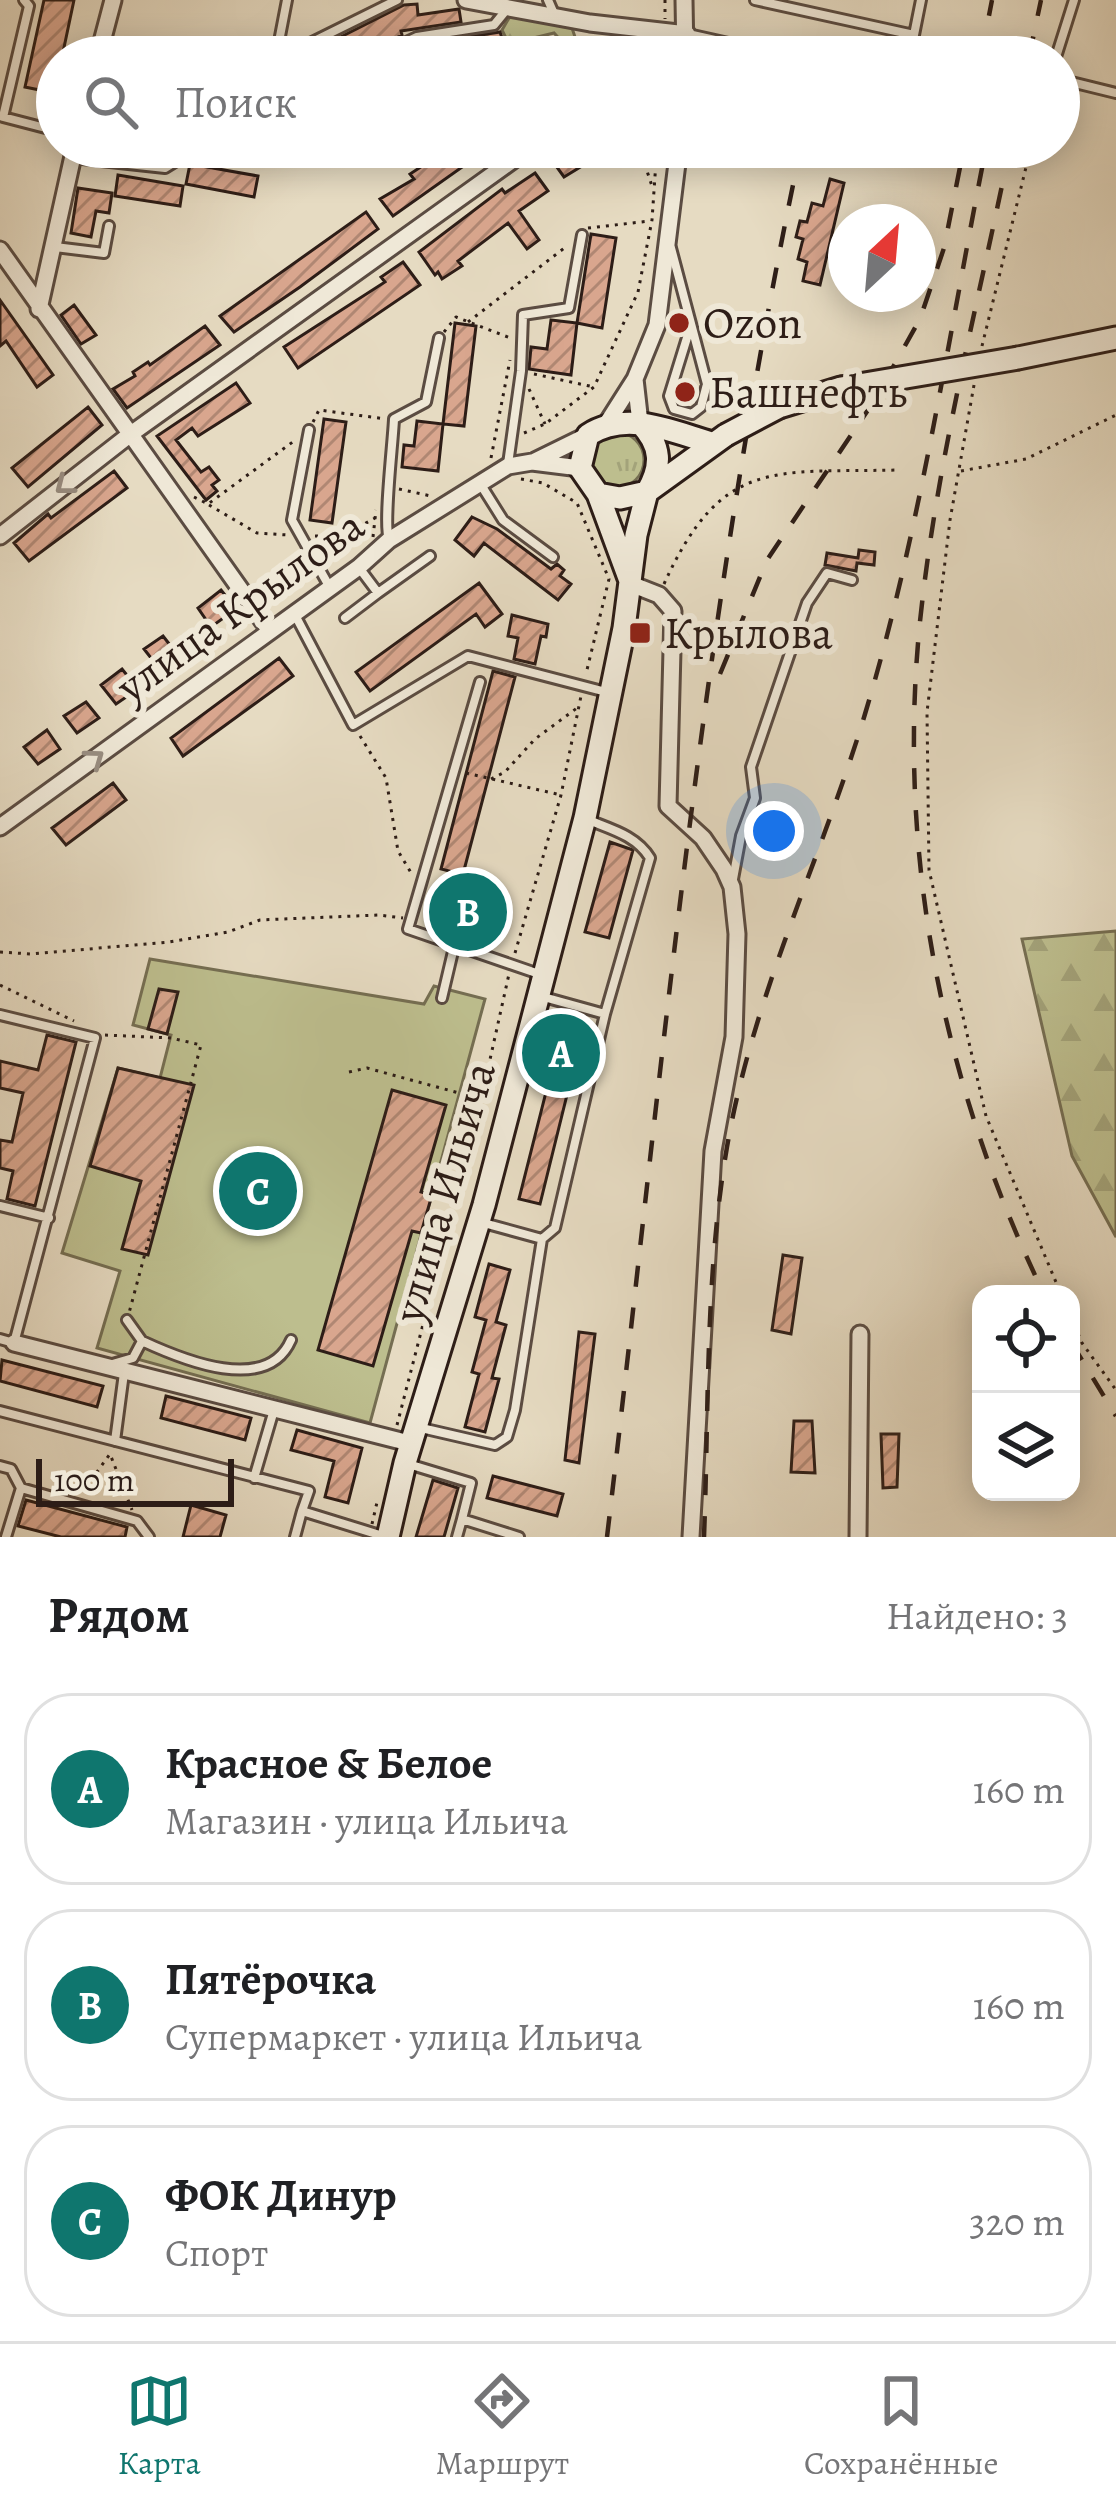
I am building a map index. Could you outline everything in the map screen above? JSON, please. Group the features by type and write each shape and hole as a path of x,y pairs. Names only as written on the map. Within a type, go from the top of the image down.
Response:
{"street":[{"path":"104,36 113,0"},
{"path":"466,0 687,34 684,0"},
{"path":"39,309 70,168"},
{"path":"2,531 502,168"},
{"path":"580,468 597,429 635,379 657,325 677,168"},
{"path":"0,250 270,631"},
{"path":"598,494 620,499 647,492 719,439 779,407 841,388 1116,338"},
{"path":"635,379 640,423 658,452 658,472 647,492"},
{"path":"532,462 597,429 640,423 719,439"},
{"path":"532,462 580,468 598,494 631,584 659,595 674,610 668,806 703,838 732,886 737,934 734,1037 713,1151 691,1537"},
{"name":"улица Крылова","path":"0,827 359,568 389,540 508,466 532,462"},
{"name":"улица Ильича","path":"380,1536 479,1222 585,818 647,492"},
{"path":"858,1537 860,1334"},
{"path":"7,1341 407,1443"}],"lane":[{"path":"24,0 29,6 3,117 36,126"},
{"path":"280,36 287,0"},
{"path":"324,36 397,0"},
{"path":"548,0 556,17"},
{"path":"755,0 914,35 921,0"},
{"path":"1063,36 1074,0"},
{"path":"423,36 494,25 508,8"},
{"path":"687,34 696,36"},
{"path":"1080,85 1116,93"},
{"path":"54,247 104,254 109,226"},
{"path":"508,466 523,315 569,308 582,235"},
{"path":"670,240 707,384 701,407 692,414 674,409 669,396 690,328"},
{"path":"389,540 384,528 394,419 426,401 439,338"},
{"path":"309,430 292,520 330,587"},
{"path":"481,484 503,520 553,556"},
{"path":"345,618 430,556"},
{"path":"359,568 378,593"},
{"path":"732,886 741,836 755,798 751,767 807,603 827,574 852,580"},
{"path":"295,614 353,725 468,656 610,693"},
{"path":"480,682 408,929 512,963 541,986 605,1014"},
{"path":"407,1443 495,1445 507,1437 542,1239 555,1228 605,1014 650,858 627,836 585,818"},
{"path":"442,998 455,943"},
{"path":"0,1015 95,1038 49,1218 7,1341"},
{"path":"0,1206 49,1218"},
{"path":"479,1222 542,1239"},
{"path":"127,1320 142,1341 200,1362 262,1370 284,1357 291,1340"},
{"path":"101,1367 133,1358 142,1341"},
{"path":"115,1441 124,1373"},
{"path":"254,1478 275,1407"},
{"path":"0,1411 309,1491 295,1537"},
{"path":"407,1443 471,1483 457,1537"},
{"path":"0,1466 11,1469 21,1488 7,1537"},
{"path":"21,1488 136,1521 148,1537"},
{"path":"302,1511 380,1536"},
{"path":"462,1519 519,1537"}],"path":[{"path":"643,36 650,31"},
{"path":"645,168 653,193"},
{"path":"510,359 491,458 509,440 545,424 594,387 638,292 652,220 655,168"},
{"path":"981,349 1026,168"},
{"path":"468,322 590,227 652,220"},
{"path":"439,338 456,317 521,340"},
{"path":"978,368 958,471 926,724 929,870 986,1116 1057,1285"},
{"path":"520,371 594,387"},
{"path":"520,371 545,424"},
{"path":"180,491 208,504 309,430 319,410 394,419"},
{"path":"958,471 1026,459 1116,415"},
{"path":"659,595 692,531 723,495 785,475 897,470"},
{"path":"391,488 436,497 418,507"},
{"path":"407,1443 512,963 561,795 609,579 577,503"},
{"path":"491,778 505,772 535,739 578,707"},
{"path":"353,725 386,778 398,851 419,888"},
{"path":"453,770 561,795"},
{"path":"0,952 31,954 170,942 228,932 260,920 379,915 411,919"},
{"path":"0,985 86,1027"},
{"path":"105,1035 171,1038 201,1045 127,1320"},
{"path":"350,1072 367,1068 481,1100"},
{"path":"1080,1338 1116,1390"},
{"path":"21,1488 86,1487 110,1454 136,1521"},
{"path":"379,1495 380,1536"}],"green space":[{"path":"512,13 571,25 575,36 505,36 502,30"},
{"path":"616,432 636,440 644,460 636,480 616,488 596,480 588,460 596,440"},
{"path":"1116,931 1116,1237 1072,1156 1022,939"},
{"path":"150,959 424,1004 434,986 485,999 370,1423 97,1348 120,1271 62,1253 118,1068 160,1078 171,1035 133,1025"}],"building":[{"path":"44,0 74,0 66,36 36,36"},
{"path":"417,4 418,15 459,9 461,22 401,31 400,36 343,36 404,5"},
{"path":"36,37 36,89 25,87"},
{"path":"189,168 258,176 254,197 186,184"},
{"path":"419,168 461,168 393,216 380,199 414,179 410,174"},
{"path":"558,168 579,168 564,177"},
{"path":"535,173 548,191 519,211 539,240 527,249 508,223 458,261 462,266 442,279 438,272 435,275 419,252 502,189 505,193"},
{"path":"118,175 183,186 180,206 115,196"},
{"path":"830,179 844,183 839,204 828,204 828,251 820,285 803,281 807,262 798,259 803,239 796,237 812,203 823,206"},
{"path":"78,188 112,193 109,213 96,211 91,237 71,233"},
{"path":"366,212 378,229 300,287 234,332 220,316"},
{"path":"591,234 616,238 602,328 577,323"},
{"path":"403,262 420,285 298,368 284,347 385,282 381,277"},
{"path":"0,300 53,375 37,387 6,341 0,346"},
{"path":"74,305 96,335 81,344 61,315"},
{"path":"551,320 577,323 571,375 529,369 531,347 547,349"},
{"path":"455,323 476,326 464,426 443,424"},
{"path":"205,326 220,345 127,408 113,389"},
{"path":"236,383 250,403 198,436 192,428 176,440 201,472 209,467 219,480 212,485 217,491 206,500 157,436"},
{"path":"88,407 102,425 28,487 12,468"},
{"path":"324,419 346,422 332,523 310,520"},
{"path":"417,421 443,424 438,471 402,467 404,445 414,446"},
{"path":"114,471 127,488 29,561 14,543 48,514 51,518"},
{"path":"472,517 497,529 551,569 557,564 564,570 560,576 571,584 558,600 484,543 474,556 455,540"},
{"path":"859,550 875,552 874,565 857,563 856,571 825,565 827,553 858,558"},
{"path":"479,583 502,614 485,627 476,614 370,691 356,672"},
{"path":"221,590 236,609 211,627 198,608"},
{"path":"512,615 548,624 535,664 514,659 518,638 508,636"},
{"path":"163,636 177,654 158,667 144,649"},
{"path":"279,658 293,676 183,756 171,738"},
{"path":"122,669 138,689 116,704 101,685"},
{"path":"493,671 515,677 463,874 470,876 469,882 487,886 481,922 440,912 443,900 449,902 457,873 441,869"},
{"path":"86,702 99,718 77,733 64,716"},
{"path":"47,730 60,749 38,764 24,747"},
{"path":"113,783 126,800 66,845 52,828"},
{"path":"610,842 633,850 609,938 585,932"},
{"path":"159,989 178,992 167,1034 148,1029"},
{"path":"565,1017 585,1022 540,1204 519,1199"},
{"path":"47,1035 76,1042 35,1206 7,1199 13,1171 0,1168 0,1140 12,1142 23,1093 0,1088 0,1061 38,1070"},
{"path":"118,1068 194,1085 148,1255 122,1249 141,1181 90,1166"},
{"path":"392,1090 446,1105 421,1192 432,1195 421,1233 412,1231 373,1366 318,1350"},
{"path":"783,1255 802,1258 791,1334 772,1330"},
{"path":"489,1264 510,1270 496,1322 506,1325 485,1432 465,1427 479,1374 472,1372 486,1320 475,1317"},
{"path":"579,1332 595,1334 579,1463 565,1460"},
{"path":"2,1360 103,1386 97,1407 0,1381"},
{"path":"166,1396 251,1418 245,1440 161,1418"},
{"path":"794,1421 812,1421 815,1473 791,1472"},
{"path":"297,1430 362,1448 348,1503 325,1497 334,1461 291,1450"},
{"path":"881,1434 899,1434 897,1487 883,1488"},
{"path":"493,1476 563,1494 557,1516 487,1498"},
{"path":"433,1480 458,1488 444,1537 416,1537"},
{"path":"26,1500 127,1527 125,1537 61,1537 18,1526"},
{"path":"191,1505 226,1515 220,1537 183,1537"}],"railway":[{"path":"985,36 992,0"},
{"path":"1033,36 1041,0"},
{"path":"607,1537 711,666 737,492 797,168"},
{"path":"720,674 767,560 874,401 920,319 944,248 960,168"},
{"path":"704,1537 711,1292 727,1147 753,1036 848,768 884,646 931,440 982,168"},
{"path":"1006,168 931,538 915,685 914,775 920,865 951,1041 976,1127 1040,1285"},
{"path":"1080,1357 1116,1416"}],"place":[{"name":"Ozon","path":"679,323"},
{"name":"Башнефть","path":"685,392"},
{"name":"Крылова","path":"640,633"},
{"name":"Пятёрочка","path":"468,912"},
{"name":"Красное & Белое","path":"561,1053"},
{"name":"ФОК Динур","path":"258,1191"}]}
